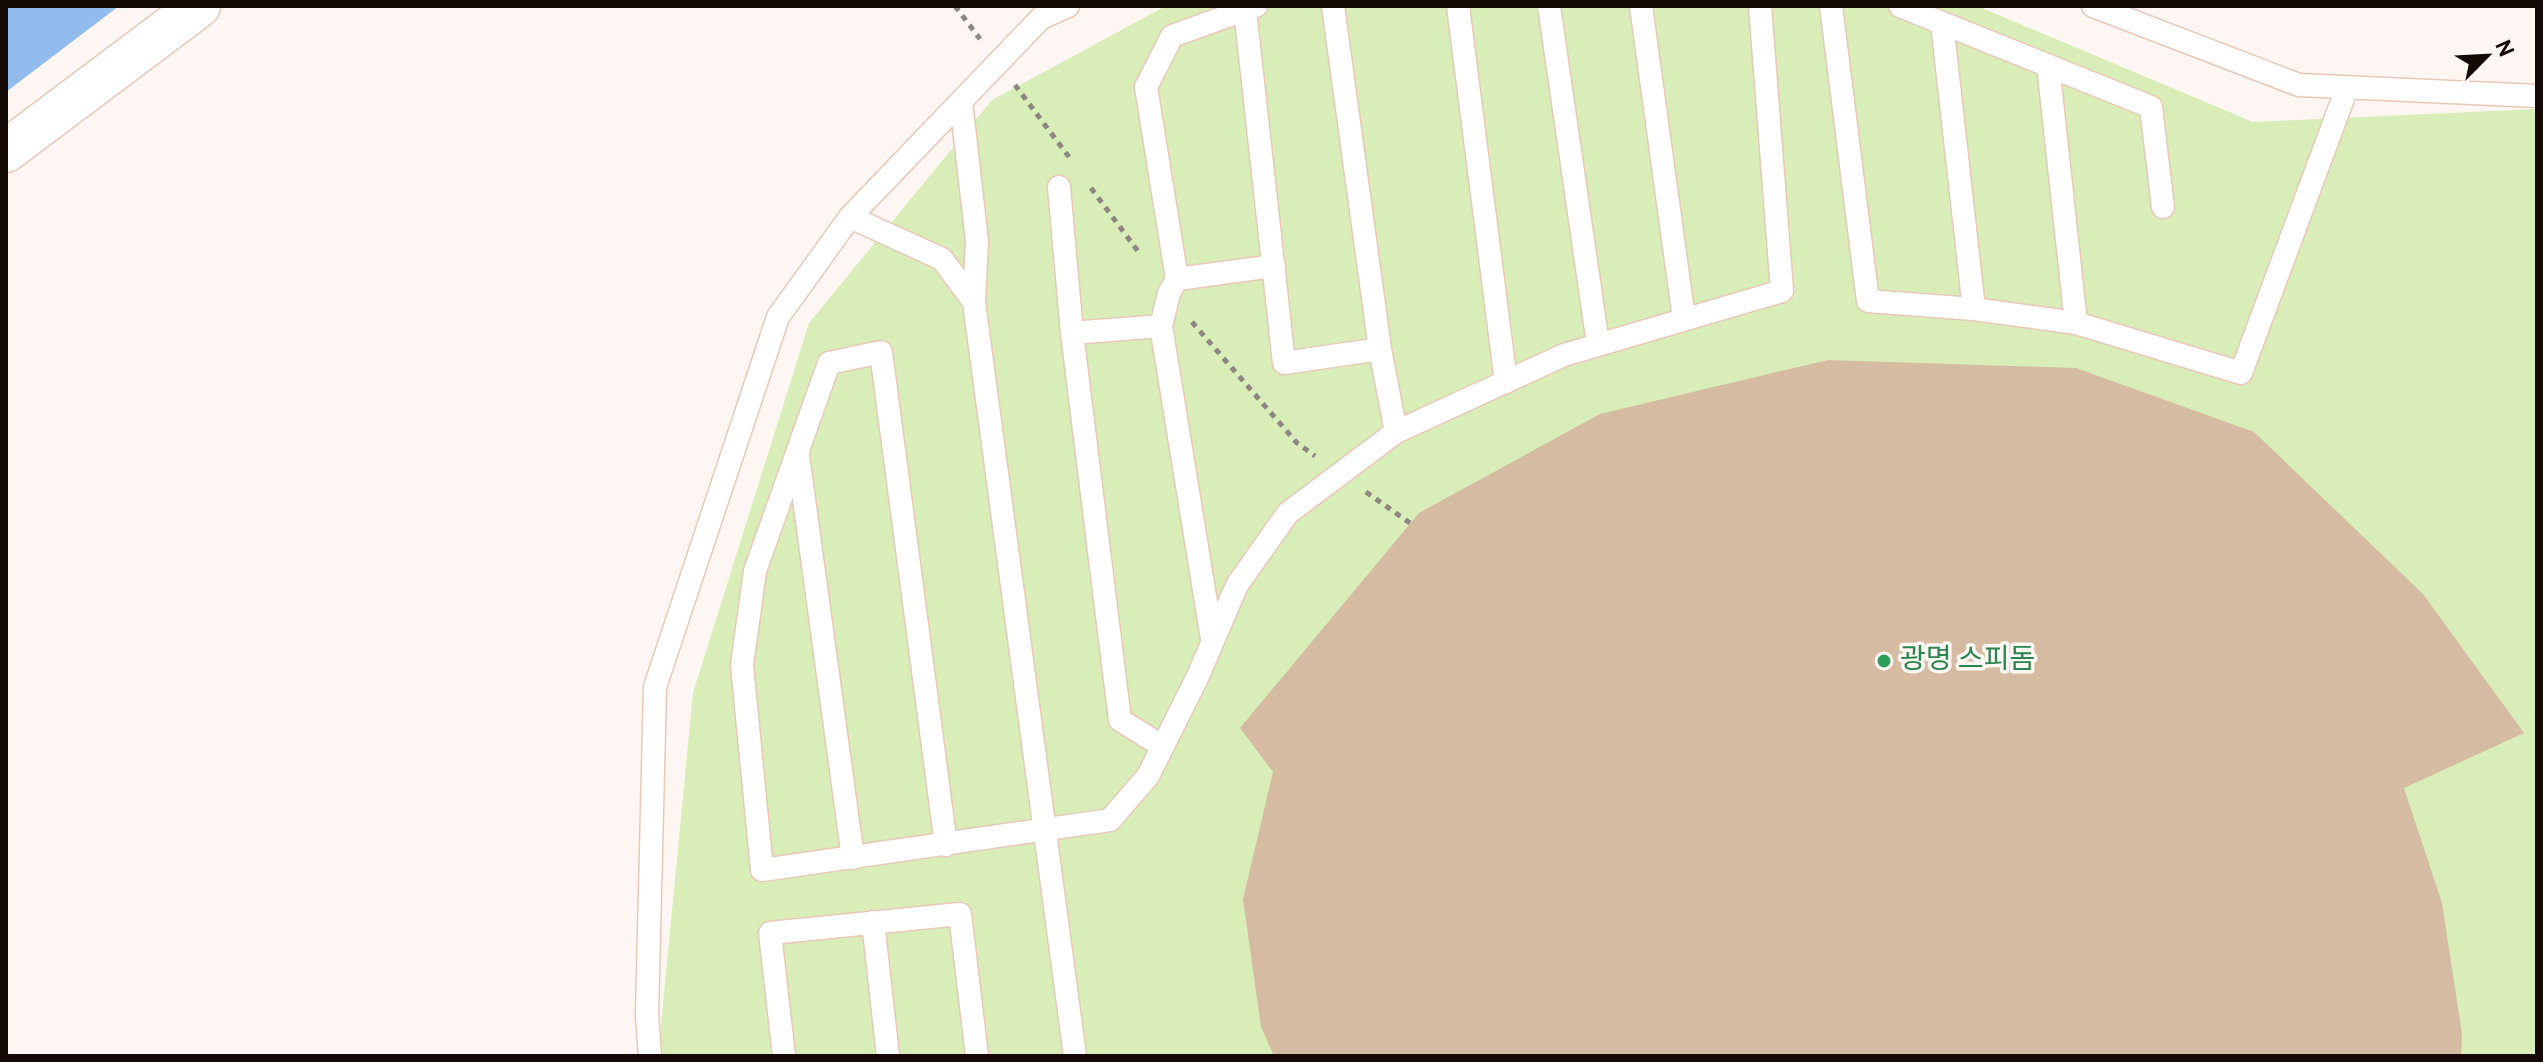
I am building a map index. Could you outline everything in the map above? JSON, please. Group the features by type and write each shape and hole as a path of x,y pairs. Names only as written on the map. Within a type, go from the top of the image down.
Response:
{"street":[{"path":"6,151 199,6"}],"lane":[{"path":"650,1056 647,1015 655,687 778,317 850,217 1041,18 1068,6"},
{"path":"1333,6 1380,349 1396,432"},
{"path":"1458,6 1506,382"},
{"path":"1549,6 1598,344"},
{"path":"1641,6 1684,319"},
{"path":"946,845 881,352 829,363 755,571 742,665 762,870 1045,832 1110,820 1148,776 1237,585 1288,513 1396,432 1564,355 1782,291 1760,6"},
{"path":"1831,6 1868,301 1974,309 2076,323 2241,373 2347,88"},
{"path":"1900,6 2151,107 2163,207"},
{"path":"2093,6 2299,85 2537,96"},
{"path":"1212,641 1161,326 1169,293 1177,279 1146,87 1172,36 1250,8 1284,363 1380,349"},
{"path":"1942,23 1974,309"},
{"path":"2048,65 2076,323"},
{"path":"961,102 977,241 974,302 1075,1056"},
{"path":"1059,187 1072,333 1120,720 1162,746"},
{"path":"850,217 942,259 974,302"},
{"path":"1177,279 1274,266"},
{"path":"1072,333 1161,326"},
{"path":"798,449 853,858"},
{"path":"784,1056 770,933 960,914 977,1056"},
{"path":"873,922 888,1056"}],"path":[{"path":"1184,312 1297,443 1322,461"},
{"path":"1360,488 1410,523"}],"green space":[{"path":"1166,6 1977,6 2253,122 2537,109 2537,1056 663,1056 660,1035 693,693 809,323 992,100"}],"water":[{"path":"6,6 119,6 6,92"}],"building":[{"name":"광명 스피돔","path":"1828,360 2076,368 2254,432 2423,594 2524,733 2404,788 2442,903 2462,1034 2461,1056 1274,1056 1261,1027 1243,899 1273,772 1240,728 1419,513 1600,414"}],"place":[{"name":"광명 스피돔","path":"1884,661"}]}
